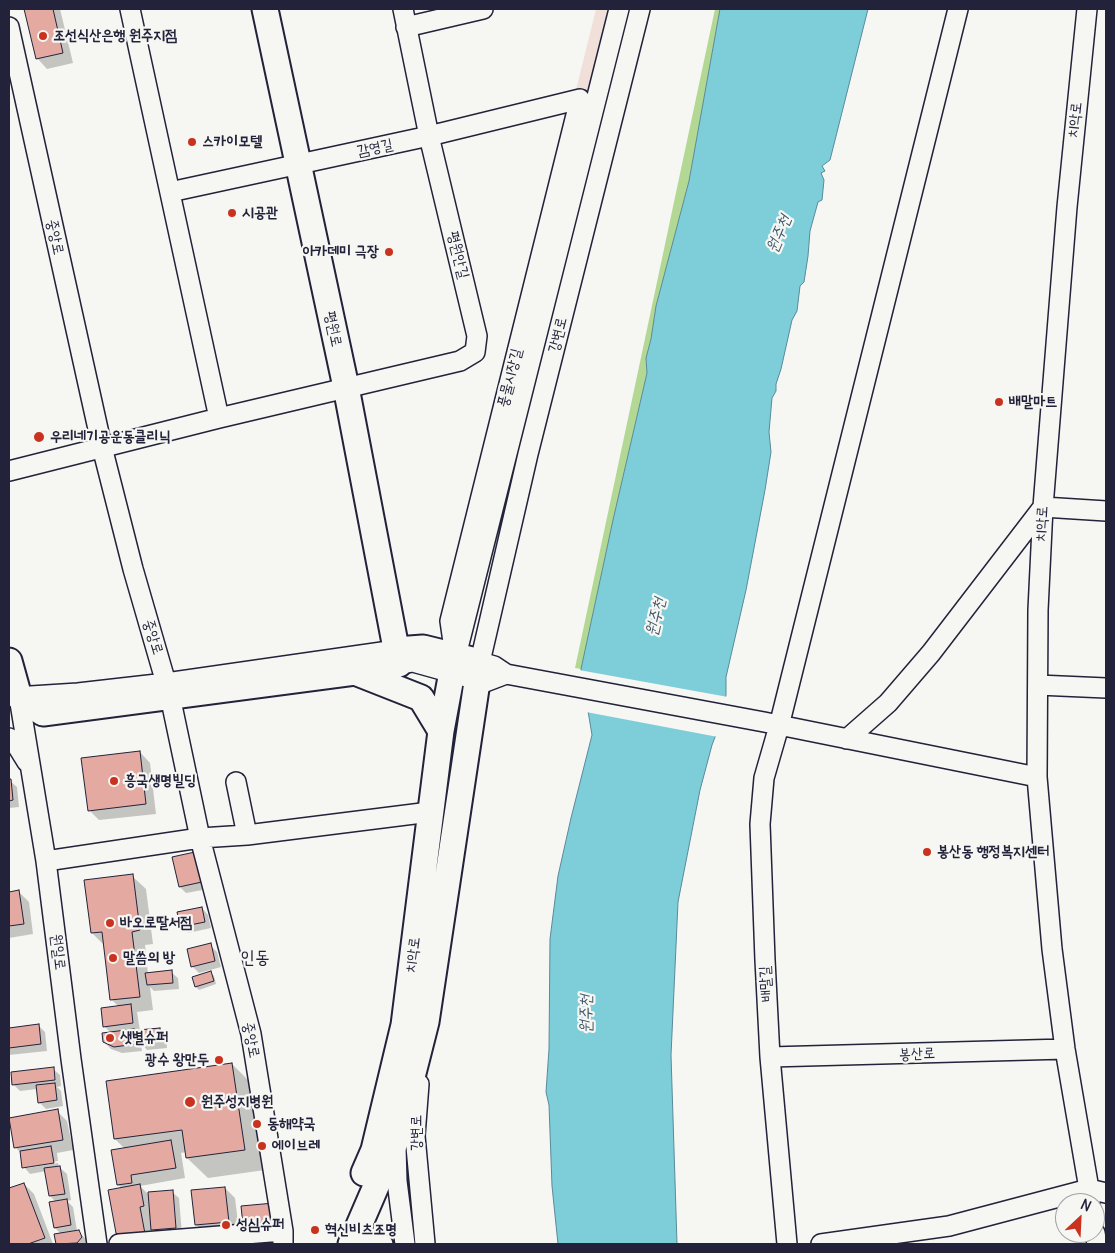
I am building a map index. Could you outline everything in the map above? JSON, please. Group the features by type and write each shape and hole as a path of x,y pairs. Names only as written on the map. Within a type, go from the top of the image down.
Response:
{"main road":[{"name":"평원로","path":"265,9 346,388 397,657"},
{"path":"397,657 423,648 454,665 478,671"},
{"name":"원일로","path":"9,661 14,697"},
{"name":"치악로","path":"415,1023 430,812 441,731 454,665"},
{"name":"치악로","path":"334,1244 374,1150 415,1023 478,671"},
{"path":"14,697 43,713 168,689 355,672 421,698 441,731"},
{"name":"강변로","path":"396,1140 415,1023"},
{"path":"351,1244 396,1140"}],"street":[{"path":"130,9 219,418"},
{"name":"평원안길","path":"346,388 460,361 475,352 477,336 429,136 402,9"},
{"path":"406,27 483,9"},
{"name":"강변로","path":"454,665 620,9"},
{"name":"강변로","path":"478,671 530,444 640,9"},
{"name":"배말길","path":"787,1244 770,1056 760,824 764,778 772,724 958,9"},
{"name":"치악로","path":"1037,777 1038,610 1043,507 1067,207 1087,9"},
{"name":"중앙로","path":"9,27 102,447 133,569 168,689 200,838 251,1034 283,1238"},
{"name":"감영길","path":"170,192 429,136 580,100"},
{"name":"풍물시장길","path":"454,665 450,621 580,100"},
{"path":"9,471 346,388"},
{"path":"847,739 888,704 1043,507 1106,511"},
{"path":"355,672 397,657"},
{"path":"168,689 397,657"},
{"path":"478,671 485,682 506,674 772,724 1037,777 1052,949 1065,1049 1095,1193"},
{"path":"1038,685 1106,688"},
{"name":"원일로","path":"14,697 32,770 46,861 97,1244"},
{"path":"9,738 14,741 32,770"},
{"path":"236,782 248,835"},
{"path":"46,861 200,838 248,835 430,812"},
{"name":"강변로","path":"415,1023 415,1136 425,1244"},
{"name":"봉산로","path":"770,1056 1065,1049"},
{"name":"강변로","path":"396,1140 397,1181 405,1244"},
{"path":"821,1244 949,1226 1055,1203"},
{"path":"119,1244 283,1238"},
{"path":"364,1244 370,1242 383,1244"}],"shaded area":[{"path":"596,9 608,9 461,596 452,593"}],"green space":[{"path":"715,9 720,9 689,181 656,306 646,358 647,373 581,669 575,668"}],"water":[{"name":"원주천","path":"720,9 868,9 830,160 822,166 825,171 821,173 824,180 822,200 818,202 810,231 804,282 800,286 797,311 792,320 776,384 776,391 772,398 769,432 771,452 765,490 746,590 726,677 726,695 720,724 712,745 700,790 678,902 671,1055 677,1244 558,1244 552,1186 549,1105 546,1092 549,1049 550,939 558,876 592,735 581,669 647,373 646,358 656,306 689,181"}],"pier":[{"path":"579,670 728,697 718,737 586,712"}],"building":[{"path":"24,9 53,9 63,53 36,59"},
{"name":"흥국생명빌딩","path":"140,751 146,804 88,811 81,758"},
{"path":"9,779 11,779 13,800 9,801"},
{"path":"195,852 202,882 179,887 172,857"},
{"path":"133,874 140,930 132,932 140,997 110,1000 102,932 91,933 84,880"},
{"path":"19,890 24,924 9,926 9,892"},
{"path":"202,907 205,922 180,927 177,912"},
{"path":"211,943 215,961 191,967 187,949"},
{"path":"172,970 173,983 147,985 145,973"},
{"path":"211,971 214,981 195,987 192,977"},
{"path":"131,1004 133,1023 103,1027 101,1008"},
{"path":"39,1024 41,1044 9,1048 9,1028"},
{"path":"160,1028 161,1041 139,1044 138,1030"},
{"path":"134,1029 136,1044 114,1047 103,1042 102,1033"},
{"path":"232,1063 245,1150 186,1158 182,1130 114,1139 106,1081"},
{"path":"54,1067 55,1080 12,1085 11,1072"},
{"path":"55,1083 57,1100 38,1103 36,1085"},
{"path":"58,1109 63,1140 14,1148 9,1118"},
{"path":"171,1140 176,1168 131,1175 132,1183 117,1185 111,1150"},
{"path":"51,1146 54,1163 22,1168 20,1151"},
{"path":"60,1166 65,1194 49,1196 44,1168"},
{"path":"24,1183 45,1238 28,1244 9,1244 9,1188"},
{"path":"140,1184 144,1206 140,1207 146,1239 126,1243 116,1233 108,1190"},
{"path":"225,1187 229,1222 195,1225 191,1190"},
{"path":"173,1190 176,1228 151,1230 148,1192"},
{"path":"67,1199 71,1225 54,1228 49,1202"},
{"path":"274,1203 276,1221 243,1225 241,1206"},
{"path":"79,1230 82,1237 77,1243 56,1244 54,1234"}],"place":[{"name":"조선식산은행 원주지점","path":"43,36"},
{"name":"스카이모텔","path":"192,142"},
{"name":"시공관","path":"232,213"},
{"name":"아카데미 극장","path":"389,252"},
{"name":"배말마트","path":"999,402"},
{"name":"우리네기공운동클리닉","path":"39,437"},
{"name":"흥국생명빌딩","path":"114,781"},
{"name":"봉산동 행정복지센터","path":"927,852"},
{"name":"바오로딸서점","path":"110,923"},
{"name":"말씀의 방","path":"113,958"},
{"name":"샛별슈퍼","path":"110,1038"},
{"name":"광수 왕만두","path":"219,1060"},
{"name":"원주성지병원","path":"190,1102"},
{"name":"동해약국","path":"257,1124"},
{"name":"에이브레","path":"262,1146"},
{"name":"성심슈퍼","path":"226,1225"},
{"name":"혁신비츠조명","path":"315,1230"}],"district":[{"name":"인동","path":"255,958"}]}
